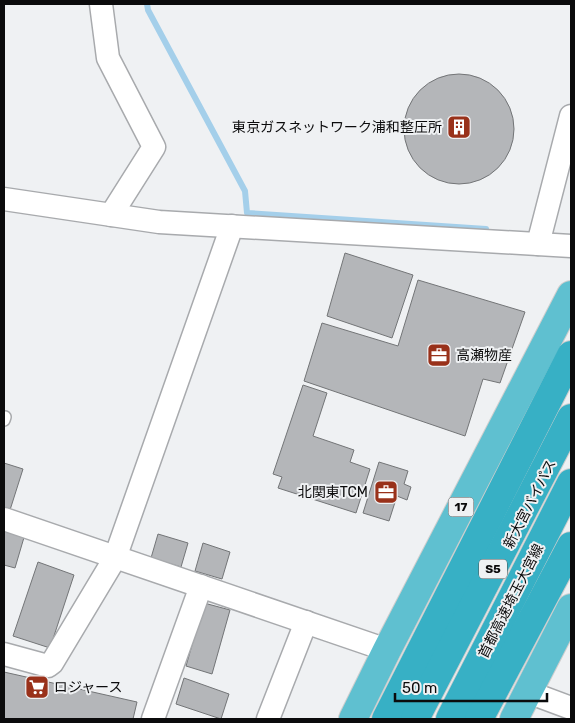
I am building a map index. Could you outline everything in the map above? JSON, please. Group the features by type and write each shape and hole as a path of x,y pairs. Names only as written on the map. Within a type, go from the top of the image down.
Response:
{"highway":[{"name":"17","path":"353,719 571,295"},
{"path":"386,719 571,355"},
{"name":"S5","path":"415,719 571,418"},
{"name":"新大宮バイパス","path":"421,719 571,422"},
{"name":"新大宮バイパス","path":"441,719 571,469"},
{"name":"首都高速埼玉大宮線","path":"450,719 571,483"},
{"path":"479,719 571,546"},
{"path":"514,719 571,608"}],"street":[{"path":"101,4 108,58 154,147 111,215"},
{"path":"538,244 571,116"},
{"path":"4,199 159,222 571,246"},
{"path":"4,654 48,666 52,663 115,558 232,226"},
{"path":"4,519 387,650"},
{"path":"153,719 200,586"},
{"path":"268,719 306,622"},
{"path":"528,692 571,708"}],"building":[{"name":"東京ガスネットワーク浦和整圧所","path":"459,74 480,78 498,90 510,108 514,129 510,150 498,168 480,180 459,184 438,180 420,168 408,150 404,129 408,108 420,90 438,78"},
{"path":"345,253 413,275 392,338 327,316"},
{"path":"418,280 525,312 500,383 483,379 465,436 304,381 322,323 398,346"},
{"path":"303,385 327,393 313,436 354,450 350,462 370,469 356,513 278,488 282,477 273,474"},
{"path":"379,462 408,471 404,484 411,487 407,500 397,496 389,521 363,513"},
{"path":"4,463 23,469 10,510 4,508"},
{"path":"4,528 25,534 15,568 4,565"},
{"path":"158,534 188,543 181,567 151,558"},
{"path":"203,543 230,552 222,579 195,571"},
{"path":"38,562 74,575 50,648 13,636"},
{"path":"204,603 230,610 212,674 186,666"},
{"name":"ロジャース","path":"4,672 137,702 133,719 4,719"},
{"path":"184,678 229,694 221,719 176,704"}],"waterway":[{"path":"147,4 148,10 245,191 247,213 486,229"}],"place":[{"name":"東京ガスネットワーク浦和整圧所","path":"459,127"},
{"name":"高瀬物産","path":"439,355"},
{"name":"北関東TCM","path":"386,492"},
{"name":"ロジャース","path":"37,687"}]}
